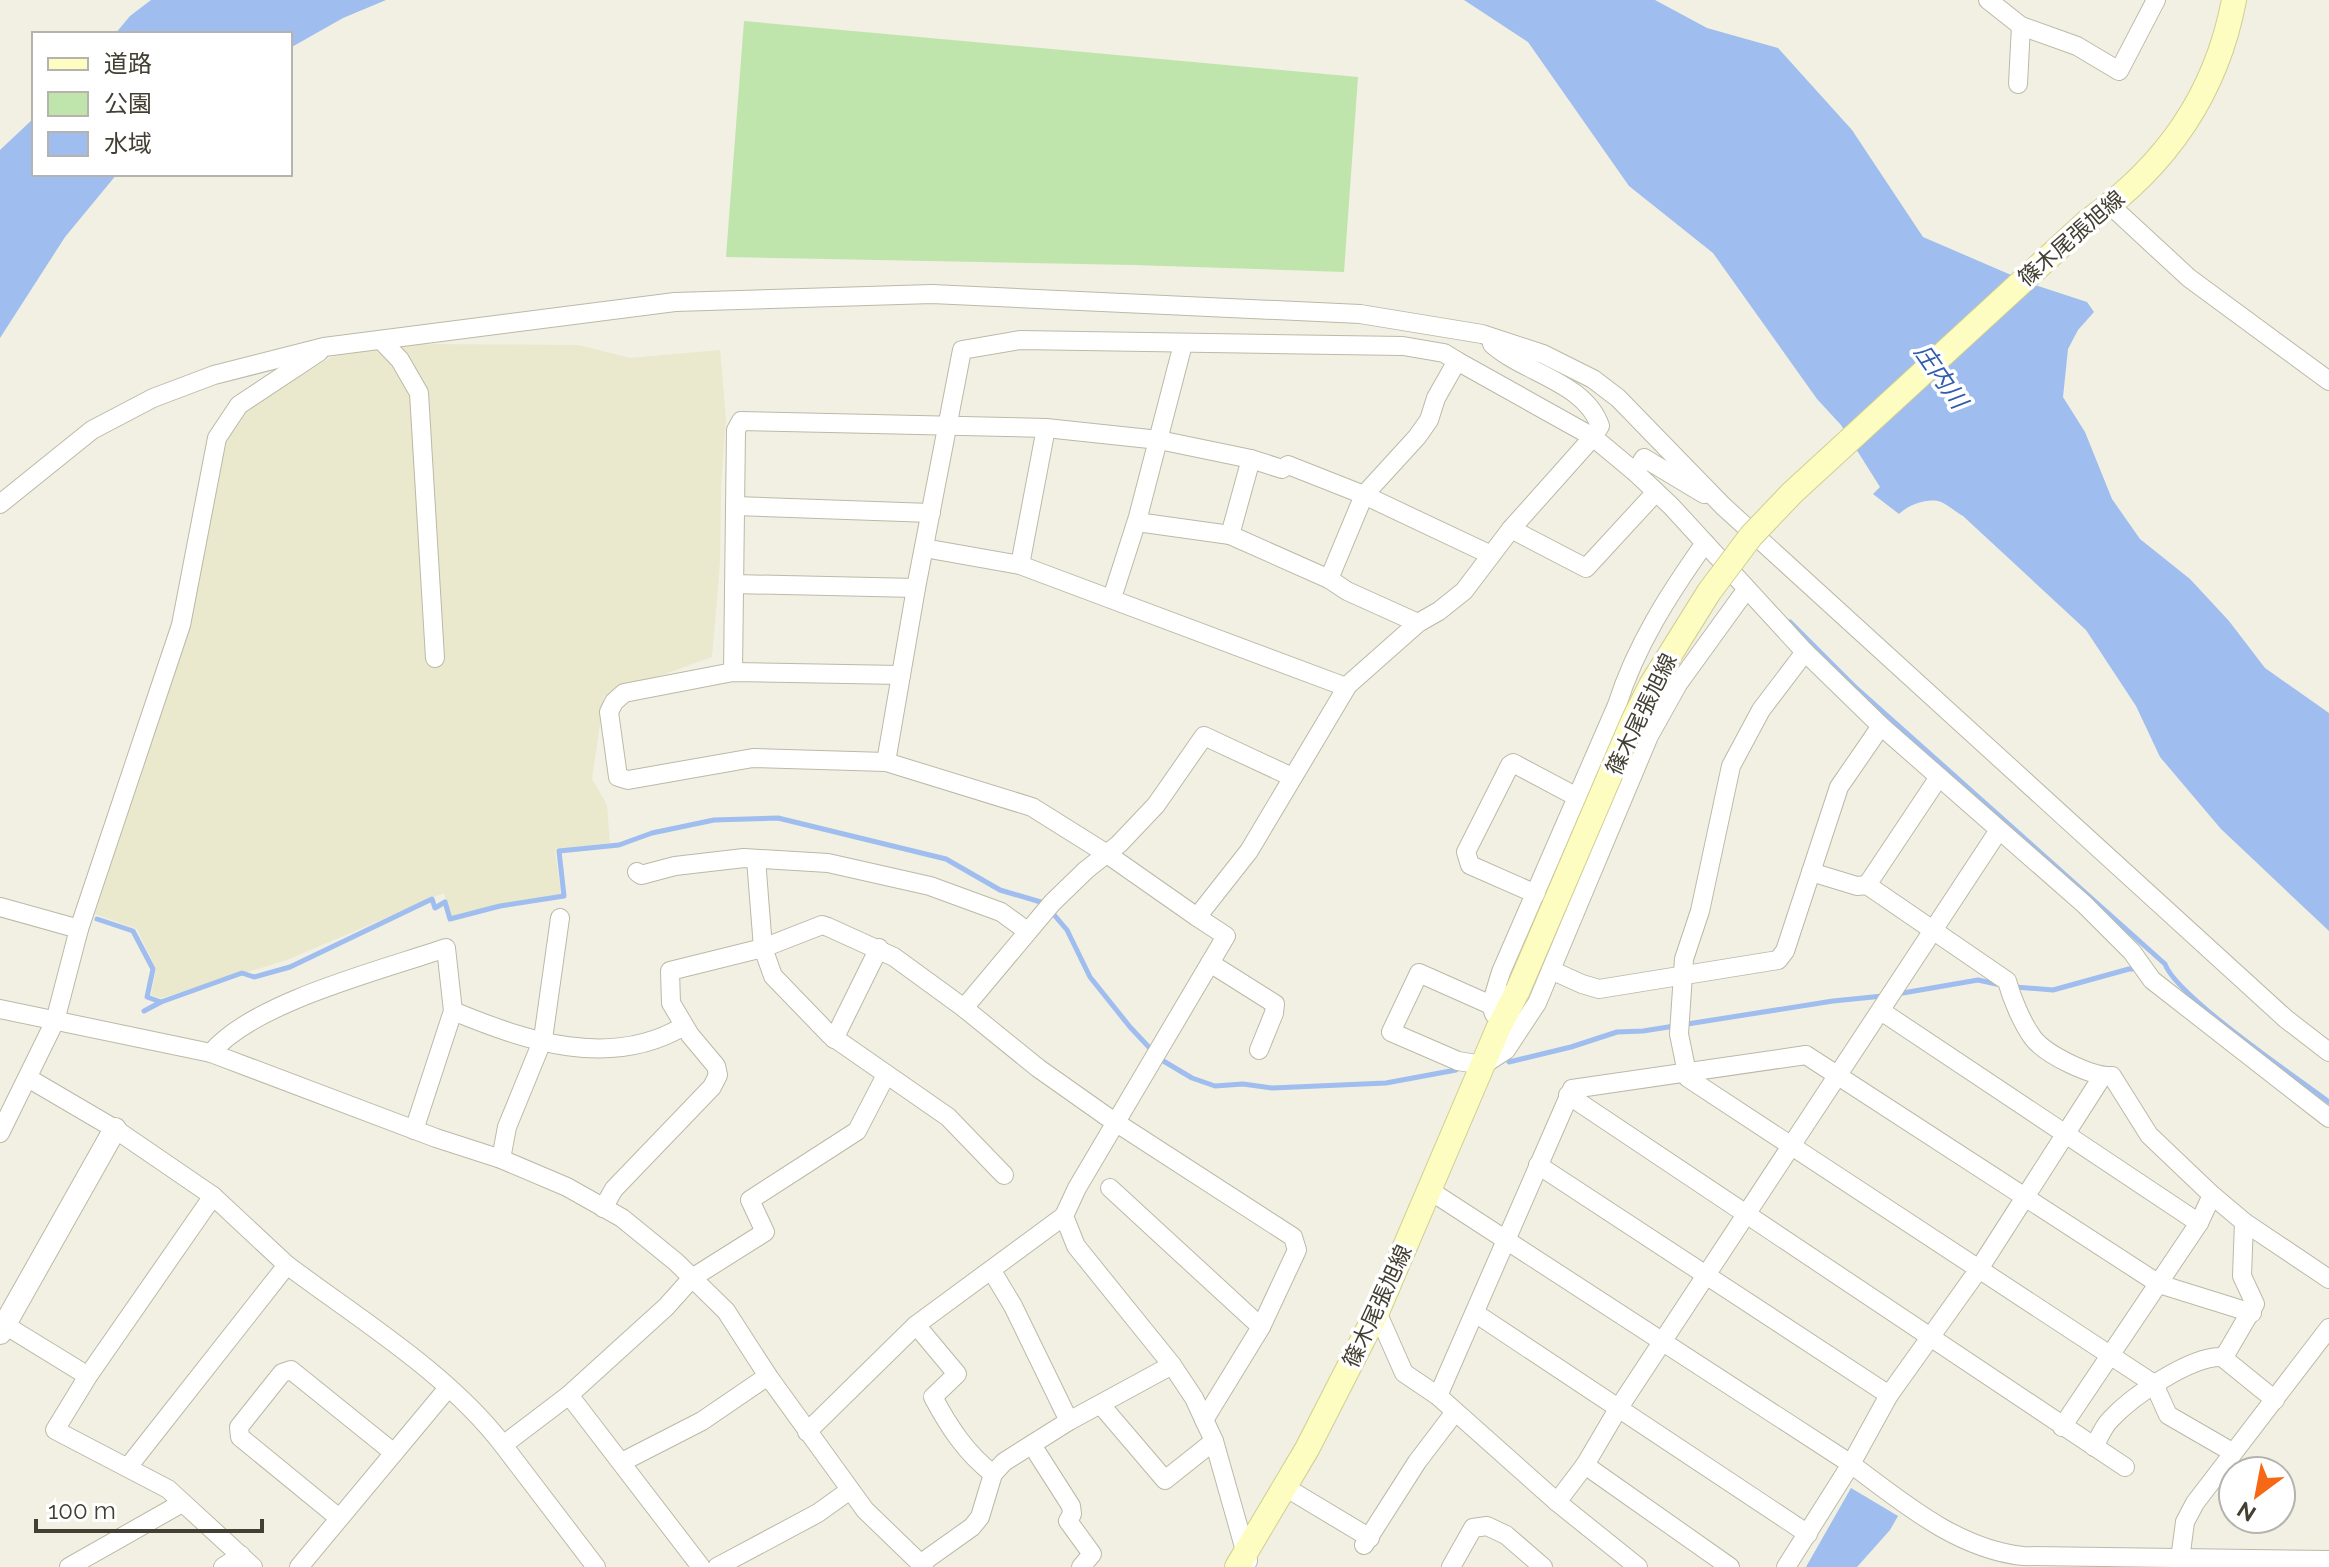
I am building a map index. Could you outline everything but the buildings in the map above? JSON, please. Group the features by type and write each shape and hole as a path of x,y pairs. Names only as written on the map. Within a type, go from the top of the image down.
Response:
{"main road":[{"name":"篠木尾張旭線","path":"1244,1563 1334,1399 1377,1312 1634,719 1669,655 1709,592 1751,536 1792,493 2088,221 2110,205 2173,143 2198,104 2220,54 2234,0"}],"street":[{"path":"1988,0 2021,26 2077,46 2119,71 2156,0"},
{"path":"2018,84 2021,26"},
{"path":"2110,205 2189,278 2329,381"},
{"path":"0,504 92,430 153,398 214,375 324,347 675,302 932,294 1360,314 1482,334 1543,354 1593,379 1618,398 1723,506 2286,1019 2329,1052"},
{"path":"1197,917 1249,851 1346,687 1418,623 1464,591 1511,529 1600,426 1595,410 1567,389 1497,348 1482,334"},
{"path":"381,340 400,360 419,393 435,658"},
{"path":"886,762 962,350 1020,340 1403,346 1444,353 1593,437 1635,472 1805,652 1881,726 2094,914 2132,952 2152,980 2329,1118"},
{"path":"1112,598 1137,522 1183,344"},
{"path":"0,1133 55,1021 79,929 181,625 217,438 239,405 324,347"},
{"path":"1329,579 1364,495 1429,420 1436,398 1457,361"},
{"path":"733,672 736,430 741,421 1046,428 1159,440 1251,459 1282,469 1288,465 1364,495 1491,555"},
{"path":"1020,565 1046,428"},
{"path":"1635,472 1644,458 1723,506"},
{"path":"1230,535 1251,459"},
{"path":"1511,529 1586,568 1656,492"},
{"path":"735,506 931,513"},
{"path":"1137,522 1230,535 1418,623"},
{"path":"1498,1029 1491,1005 1501,972 1617,705 1629,667 1668,594 1705,543"},
{"path":"924,548 1020,565 1346,687"},
{"path":"734,584 916,588"},
{"path":"1491,1005 1419,973 1391,1032 1458,1061 1483,1065 1506,1050 1537,1003 1649,736 1678,684 1746,590"},
{"path":"1805,652 1761,710 1731,766 1700,911 1684,959 1679,1025 1688,1078 2155,1386 2168,1415 2232,1452"},
{"path":"807,1432 916,1325 1064,1216 1115,1122 1226,936 1032,807 886,762 753,758 628,780 618,777 609,712 624,693 733,672 901,675"},
{"path":"1551,970 1599,989 1778,960 1785,951 1839,787 1881,726"},
{"path":"964,1008 1048,907 1156,805 1204,736 1292,777"},
{"path":"1536,894 1470,865 1466,852 1513,763 1577,797"},
{"path":"1867,885 1939,777"},
{"path":"1557,1502 1585,1465 1618,1409 1999,830"},
{"path":"637,872 646,875 675,866 756,859 828,863 930,886 1001,912 1027,931"},
{"path":"756,859 763,948 773,976 834,1039 948,1117 1004,1175"},
{"path":"1811,872 1857,886 1867,885 2009,986 2034,1040 2073,1065 2102,1077 2112,1076 2149,1135 2212,1195 2244,1222 2329,1279"},
{"path":"0,907 79,929"},
{"path":"501,1159 507,1127 542,1041 560,918"},
{"path":"603,1208 614,1189 712,1087 718,1075 716,1066 684,1026 671,1003 670,971 763,948 822,925 879,948 1115,1122 1293,1237 1297,1250 1261,1327 1204,1420"},
{"path":"211,1053 219,1042 275,1007 446,948 453,1011 414,1130"},
{"path":"834,1039 879,948"},
{"path":"1210,963 1275,1004 1259,1050"},
{"path":"1888,1000 2067,1133 2199,1223"},
{"path":"0,1009 211,1053 414,1130 501,1159 567,1187 622,1218 726,1311 807,1432 865,1510 922,1566 972,1527 980,1517 993,1474 1004,1462 1069,1421 1172,1365"},
{"path":"453,1011 501,1031 579,1049 618,1050 672,1034 684,1026"},
{"path":"1438,1396 1572,1089 1806,1055 2159,1284 2252,1313"},
{"path":"503,1445 569,1395 666,1307 692,1278 765,1232 750,1200 857,1131 886,1075"},
{"path":"1786,1567 1851,1464 1889,1395 1979,1269 2102,1077"},
{"path":"28,1078 115,1129 213,1196 287,1265 448,1388 481,1417 596,1567"},
{"path":"1568,1095 2125,1467"},
{"path":"88,1376 2,1327 115,1129"},
{"path":"1538,1165 1889,1395"},
{"path":"1110,1188 1261,1327"},
{"path":"1429,1190 1851,1464 1916,1512 1996,1553 2180,1562 2329,1560"},
{"path":"2062,1427 2199,1223 2212,1195"},
{"path":"213,1196 88,1376 55,1430 168,1489 247,1561"},
{"path":"1064,1216 1076,1246 1172,1365 1194,1398 1214,1441 1244,1563"},
{"path":"2222,1357 2255,1304 2242,1276 2244,1222"},
{"path":"128,1467 287,1265"},
{"path":"992,1271 1013,1306 1069,1421"},
{"path":"1377,1312 1404,1373 1438,1396 1557,1502 1638,1567"},
{"path":"1475,1313 1808,1534"},
{"path":"916,1325 957,1374 933,1397 949,1427 974,1460 993,1474"},
{"path":"2180,1562 2185,1522 2195,1503 2329,1328"},
{"path":"2094,1447 2110,1419 2181,1367 2212,1357 2222,1357 2275,1400"},
{"path":"339,1518 240,1437 239,1427 282,1373 291,1370 394,1453"},
{"path":"622,1462 702,1421 768,1376"},
{"path":"299,1567 448,1388"},
{"path":"569,1395 701,1567"},
{"path":"1101,1405 1165,1480 1214,1441"},
{"path":"1285,1487 1367,1542 1417,1462 1455,1412"},
{"path":"1032,1445 1071,1506 1072,1514 1068,1521 1092,1554 1081,1567"},
{"path":"1585,1465 1730,1567"},
{"path":"717,1567 818,1513 850,1490"},
{"path":"69,1567 182,1503"},
{"path":"1451,1567 1473,1528 1487,1526 1506,1535 1543,1567"},
{"path":"223,1567 247,1561"}],"shaded area":[{"path":"404,344 578,345 630,358 720,350 726,418 720,562 712,657 604,696 592,779 607,805 610,843 555,850 561,895 500,904 451,917 444,893 287,960 161,998 151,995 156,969 137,929 95,914 190,626 224,440 242,411 340,352"}],"green space":[{"path":"744,21 1358,77 1344,272 726,257"}],"water":[{"path":"151,0 386,0 343,18 292,47 292,32 117,32 130,16"},
{"name":"庄内川","path":"1464,0 1655,0 1707,28 1778,48 1852,130 1923,237 2032,284 2087,302 2094,312 2078,330 2068,349 2063,397 2085,432 2112,499 2140,539 2190,579 2229,621 2265,668 2329,713 2329,931 2221,829 2160,757 2136,706 2086,630 1963,516 1946,505 1924,501 1899,514 1873,494 1880,487 1841,425 1817,399 1713,253 1629,186 1528,42"},
{"path":"32,120 32,176 115,176 65,237 0,338 0,150"},
{"path":"1851,1488 1898,1516 1890,1530 1857,1567 1806,1567"}],"waterway":[{"path":"1790,622 1854,686 2165,964 2191,996 2239,1036 2329,1102"},
{"path":"144,1011 242,973 254,977 290,967 432,899 435,908 445,902 450,919 500,906 564,896 559,851 619,845 652,833 714,820 778,818 946,859 1000,890 1044,903 1067,930 1090,977 1130,1027 1160,1059 1192,1078 1215,1086 1243,1084 1272,1088 1386,1083 1456,1070"},
{"path":"97,919 133,931 153,969 147,997 161,1002"},
{"path":"2015,987 2053,990 2138,969"},
{"path":"1897,994 1978,980 2001,985"},
{"path":"1509,1062 1617,1032 1643,1031 1883,996"}]}
